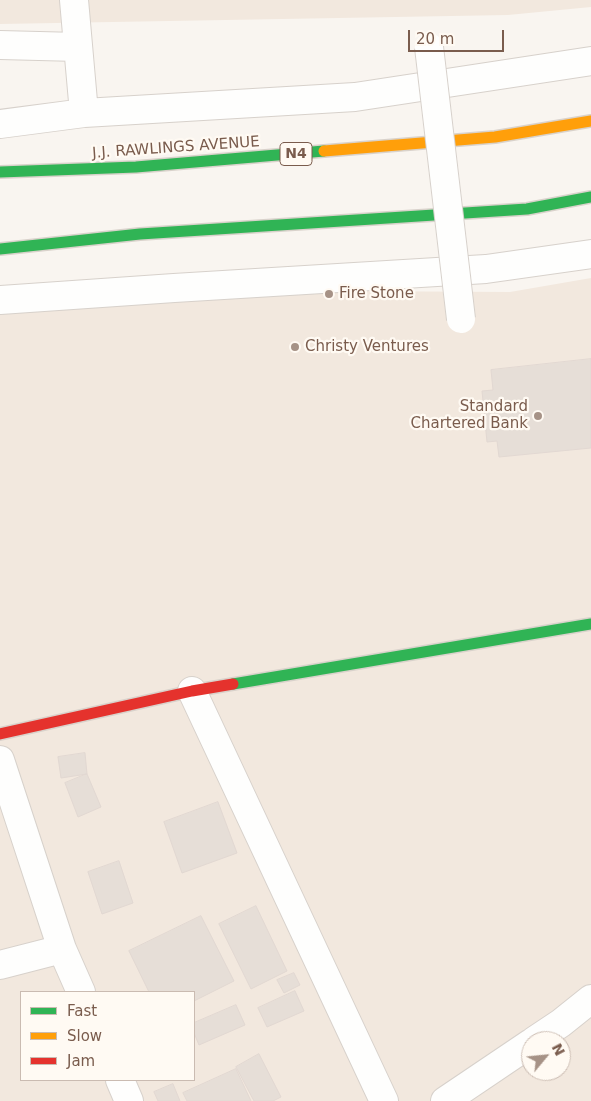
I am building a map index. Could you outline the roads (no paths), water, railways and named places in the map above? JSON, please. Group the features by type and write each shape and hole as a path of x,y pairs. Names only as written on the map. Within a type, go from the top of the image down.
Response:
{"main road":[{"name":"J.J. RAWLINGS AVENUE","path":"0,172 136,167 486,138 591,121"},
{"path":"0,249 140,234 528,209 591,197"},
{"path":"0,734 192,690 591,624"}],"street":[{"path":"74,0 84,113"},
{"path":"0,45 78,46"},
{"path":"429,47 461,319"},
{"path":"0,124 84,113 355,97 591,61"},
{"path":"0,300 486,269 591,254"},
{"path":"192,690 384,1101"},
{"path":"0,760 62,948 81,991"},
{"path":"0,965 62,948"},
{"path":"549,1031 591,998"},
{"path":"445,1101 521,1050"},
{"path":"120,1081 129,1101"}],"place":[{"name":"Fire Stone","path":"329,294"},
{"name":"Christy Ventures","path":"295,347"},
{"name":"Standard Chartered Bank","path":"538,416"}]}
